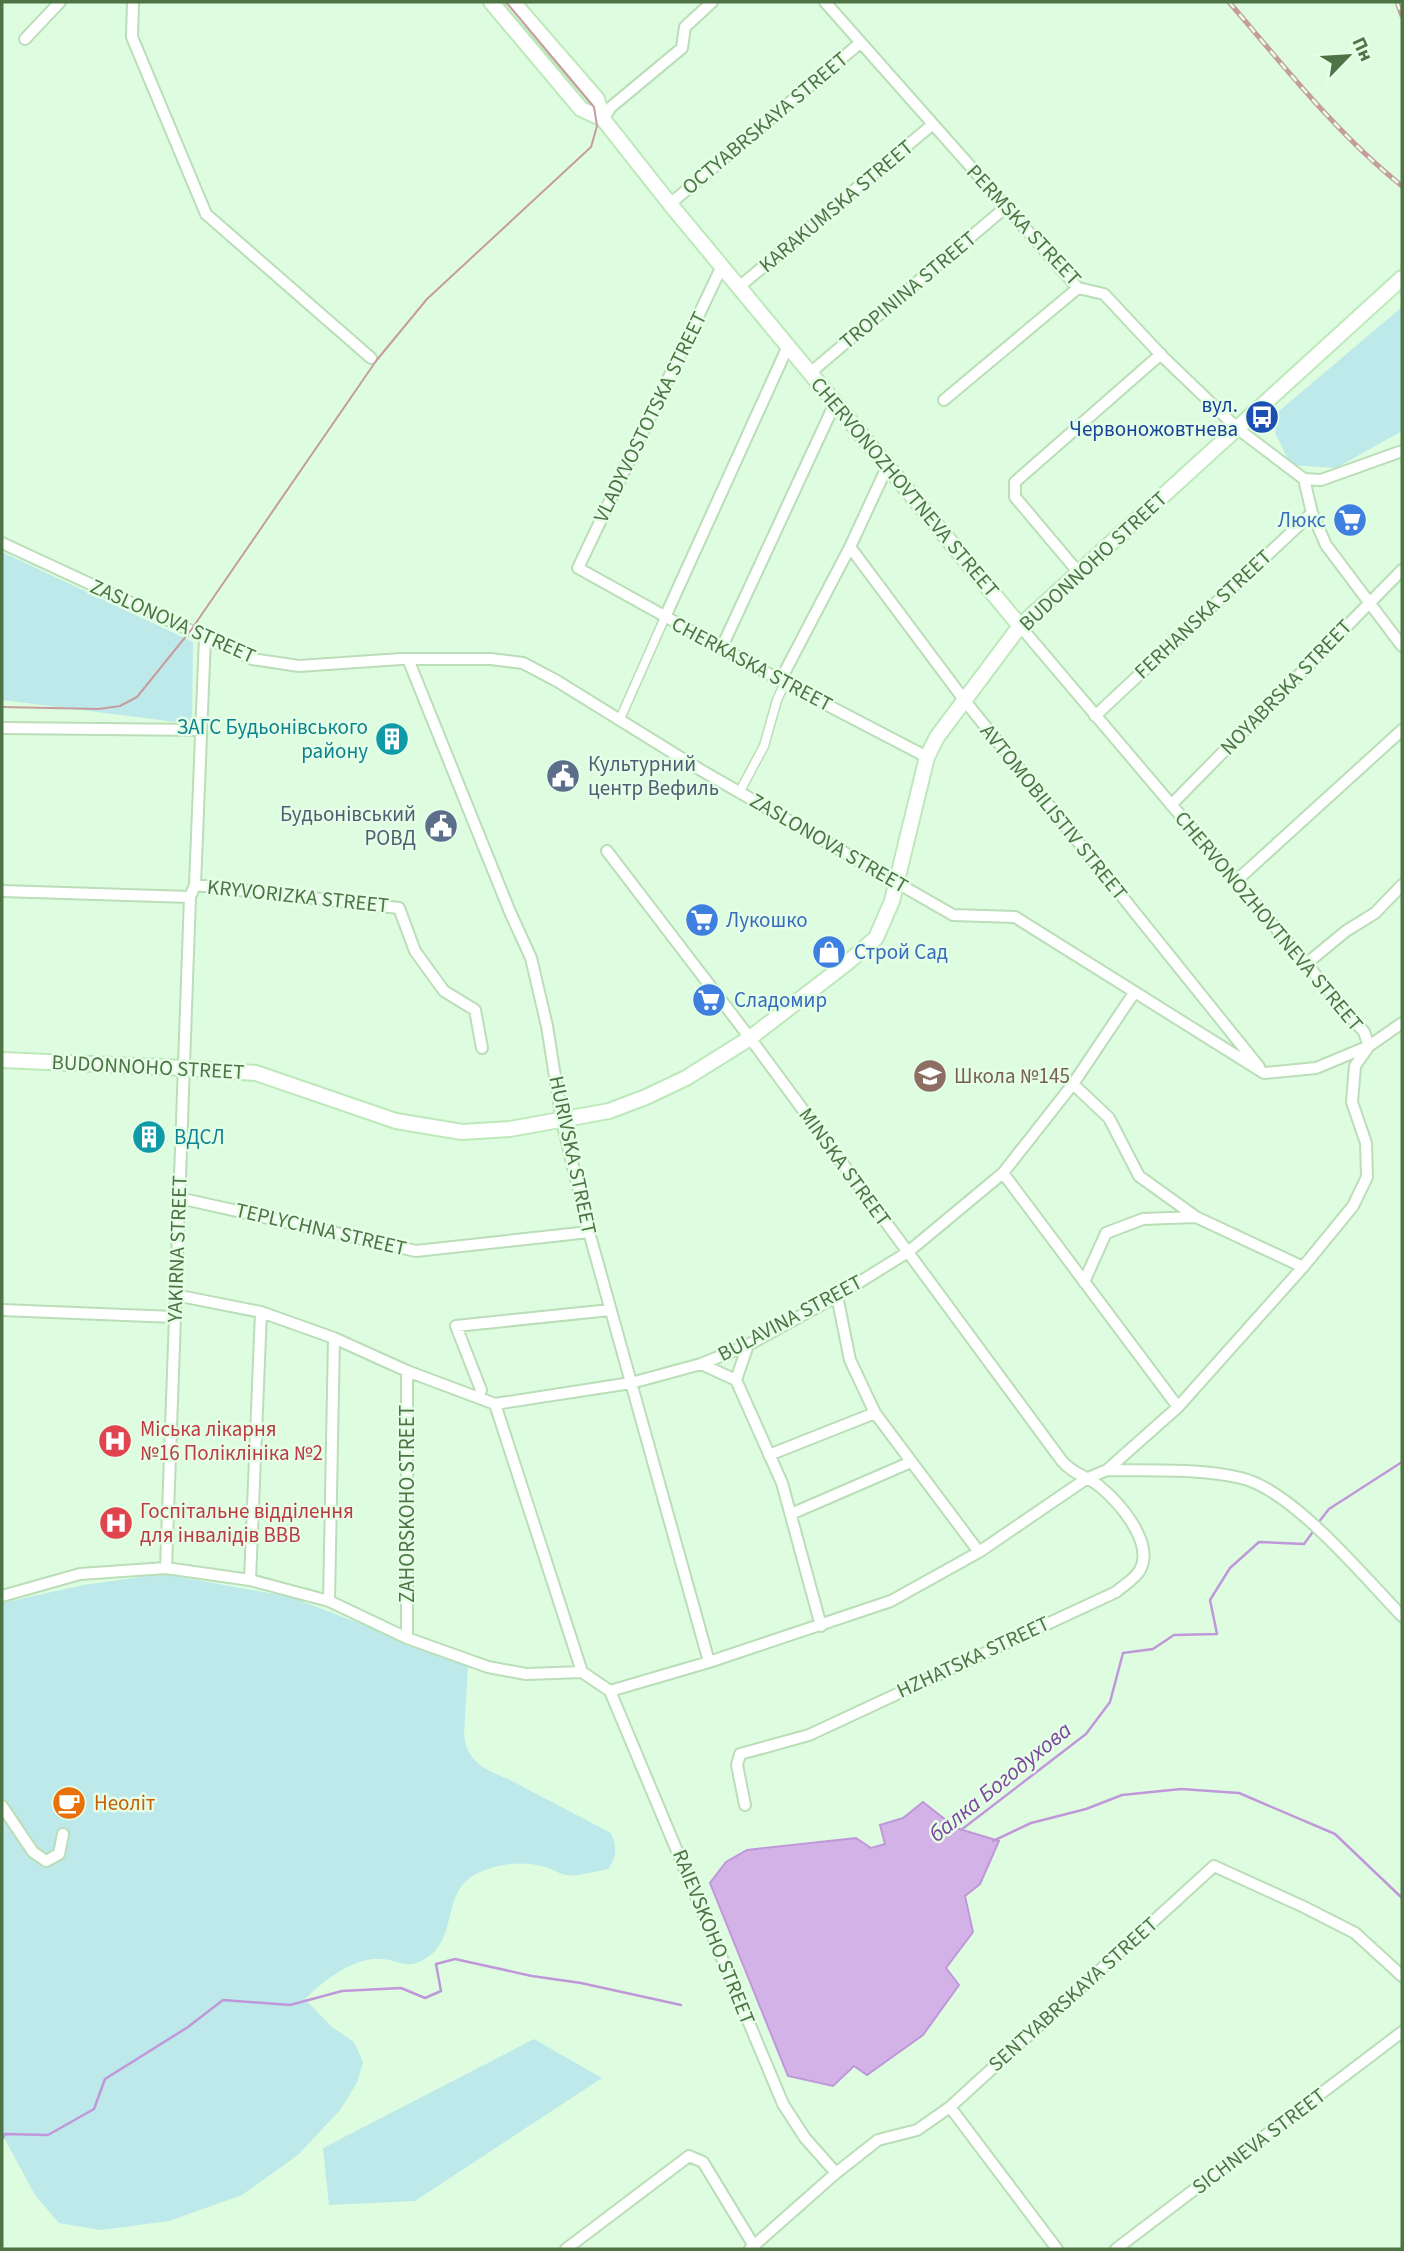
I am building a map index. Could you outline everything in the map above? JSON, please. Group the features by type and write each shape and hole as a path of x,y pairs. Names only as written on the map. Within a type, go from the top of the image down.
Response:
{"main road":[{"name":"CHERVONOZHOVTNEVA STREET","path":"491,2 581,109 603,119"},
{"name":"CHERVONOZHOVTNEVA STREET","path":"513,2 597,99 603,119 670,204 1020,626"},
{"name":"BUDONNOHO STREET","path":"2,1060 256,1073 396,1121 463,1132 510,1129 609,1111 686,1078 750,1038 848,963 876,938 898,882 927,757 937,737 1020,626 1402,278"}],"street":[{"path":"25,39 60,2"},
{"path":"133,2 132,37 206,214 371,358"},
{"path":"603,119 611,107 682,48 685,27 712,2"},
{"name":"PERMSKA STREET","path":"825,2 1078,288 1104,294 1238,429"},
{"name":"OCTYABRSKAYA STREET","path":"670,204 860,43"},
{"name":"KARAKUMSKA STREET","path":"739,287 933,124"},
{"name":"TROPININA STREET","path":"810,373 1006,207"},
{"name":"VLADYVOSTOTSKA STREET","path":"578,568 722,267"},
{"path":"944,400 1078,288"},
{"path":"620,719 788,346"},
{"path":"1079,573 1015,497 1015,482 1161,354"},
{"path":"721,649 835,403"},
{"path":"1238,429 1304,479 1321,480 1402,451"},
{"path":"740,791 764,746 783,682 887,467"},
{"path":"1304,479 1311,513 1326,545 1402,646"},
{"name":"FERHANSKA STREET","path":"1095,716 1311,513"},
{"name":"ZASLONOVA STREET","path":"2,543 253,659 299,666 408,659 491,659 523,663 953,915 1015,917 1264,1073"},
{"name":"AVTOMOBILISTIV STREET","path":"850,547 965,701 1264,1073"},
{"name":"CHERKASKA STREET","path":"578,568 721,649 927,757"},
{"name":"NOYABRSKA STREET","path":"1171,805 1402,570"},
{"name":"CHERVONOZHOVTNEVA STREET","path":"1020,626 1364,1032 1369,1046"},
{"name":"YAKIRNA STREET","path":"166,1568 190,897 195,885 205,637"},
{"name":"HURIVSKA STREET","path":"408,659 531,958 547,1026 562,1121 589,1232 709,1662"},
{"path":"2,728 201,730"},
{"path":"1236,881 1402,730"},
{"name":"MINSKA STREET","path":"607,851 750,1038 1062,1461 1074,1474 1086,1479"},
{"name":"KRYVORIZKA STREET","path":"195,885 399,908 415,951 444,991 475,1010 482,1048"},
{"path":"1306,964 1346,931 1375,913 1402,885"},
{"name":"KRYVORIZKA STREET","path":"2,891 190,897"},
{"name":"BULAVINA STREET","path":"495,1404 631,1383 701,1364 748,1345 837,1296 908,1252 1003,1173 1073,1084 1134,993"},
{"path":"1264,1073 1316,1068 1369,1046 1402,1023"},
{"path":"2,1596 80,1574 166,1568 250,1580 329,1601 407,1638 488,1667 526,1674 582,1672 610,1691 709,1662 891,1601 979,1552 1086,1479 1107,1470 1178,1407 1303,1266 1353,1206 1367,1177 1366,1143 1352,1102 1354,1066 1369,1046"},
{"path":"1073,1084 1109,1118 1139,1176 1196,1217 1303,1266"},
{"path":"1003,1173 1178,1407"},
{"name":"TEPLYCHNA STREET","path":"180,1198 416,1251 589,1232"},
{"path":"1084,1282 1106,1233 1143,1219 1196,1217"},
{"path":"175,1295 261,1312 334,1338 407,1371 495,1404 582,1672"},
{"path":"837,1296 850,1360 875,1413 979,1552"},
{"path":"2,1310 174,1317"},
{"path":"479,1396 481,1390 456,1326 610,1310"},
{"path":"250,1580 261,1312"},
{"path":"329,1601 334,1338"},
{"path":"736,1380 748,1345"},
{"path":"701,1364 736,1380 782,1483 821,1626"},
{"name":"ZAHORSKOHO STREET","path":"407,1371 407,1638"},
{"path":"769,1455 875,1413"},
{"path":"791,1514 911,1462"},
{"path":"1107,1470 1197,1472 1243,1478 1275,1493 1304,1516 1402,1616"},
{"name":"HZHATSKA STREET","path":"745,1805 737,1765 740,1754 809,1735 1115,1592 1133,1578 1141,1569 1143,1555 1136,1527 1097,1485 1086,1479"},
{"name":"RAIEVSKOHO STREET","path":"610,1691 783,2104 804,2138 836,2173"},
{"path":"2,1806 33,1852 46,1861 59,1854 63,1834"},
{"name":"SENTYABRSKAYA STREET","path":"566,2249 689,2156 703,2162 752,2248 836,2173 878,2140 917,2130 950,2107 1214,1866 1355,1933 1402,1976"},
{"name":"SICHNEVA STREET","path":"1116,2249 1402,2032"},
{"path":"950,2107 1057,2249"}],"shaded area":[{"path":"1402,307 1402,431 1336,468 1291,465 1275,433 1279,411"},
{"path":"2,552 193,642 192,724 2,700"},
{"path":"163,1574 291,1597 468,1665 464,1734 468,1751 473,1758 492,1772 611,1833 615,1851 608,1869 581,1875 566,1875 525,1864 493,1867 478,1873 465,1882 458,1892 441,1943 432,1954 419,1962 409,1964 383,1959 362,1961 321,1984 305,1999 332,2027 354,2042 363,2062 357,2083 340,2110 298,2155 242,2195 169,2221 101,2230 59,2223 35,2195 2,2134 2,1603 83,1585"},
{"path":"923,1802 956,1828 999,1841 980,1884 965,1896 973,1932 946,1968 959,1985 923,2035 867,2075 854,2066 833,2086 788,2076 710,1883 726,1862 747,1850 856,1838 871,1848 885,1844 880,1825 903,1818"},
{"path":"534,2039 602,2078 415,2201 329,2205 323,2148"}],"waterway":[{"name":"балка Богодухова","path":"1318,1523 1329,1509 1402,1462"},
{"name":"балка Богодухова","path":"961,1830 1086,1734 1110,1702 1123,1653 1153,1649 1174,1635 1217,1634 1210,1600 1230,1568 1259,1542 1304,1544 1315,1529"},
{"path":"993,1841 1031,1823 1086,1809 1122,1795 1181,1789 1239,1793 1335,1834 1402,1898"},
{"name":"балка Богодухова","path":"2,2139 5,2134 48,2135 94,2109 105,2079 188,2027 223,2000 290,2005 342,1991 401,1988 425,1998 441,1991 436,1964 455,1959 681,2005"}],"tram line":[{"path":"2,707 99,709 120,706 137,697 191,630 376,361 427,299 591,147 597,126 594,107 506,2"}],"railway":[{"path":"1229,2 1333,122 1402,186"},
{"path":"1397,2 1402,16"}],"place":[{"name":"вул. Червоножовтнева","path":"1262,417"},
{"name":"Люкс","path":"1350,520"},
{"name":"ЗАГС Будьонівського району","path":"392,739"},
{"name":"Культурний центр Вефиль","path":"563,776"},
{"name":"Будьонівський РОВД","path":"441,826"},
{"name":"Лукошко","path":"702,920"},
{"name":"Строй Сад","path":"829,952"},
{"name":"Сладомир","path":"709,1000"},
{"name":"Школа №145","path":"930,1076"},
{"name":"ВДСЛ","path":"149,1137"},
{"name":"Міська лікарня №16 Поліклініка №2","path":"115,1441"},
{"name":"Госпітальне відділення для інвалідів ВВВ","path":"116,1523"},
{"name":"Неоліт","path":"69,1803"}]}
